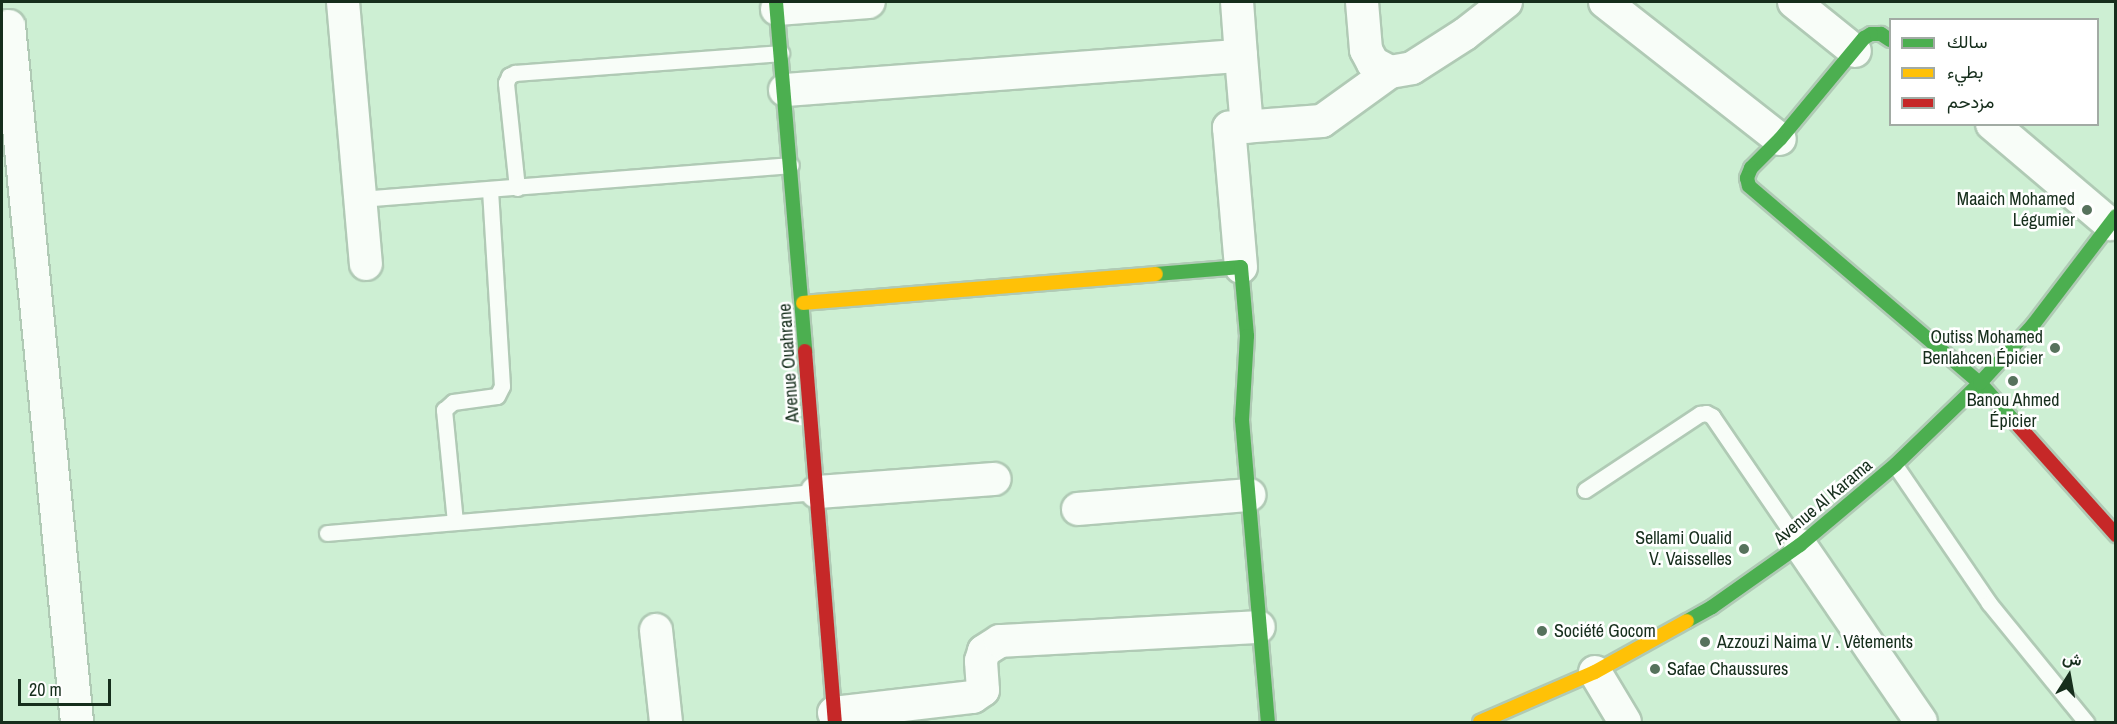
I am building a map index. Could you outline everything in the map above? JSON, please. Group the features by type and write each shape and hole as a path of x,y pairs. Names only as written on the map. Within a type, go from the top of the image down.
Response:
{"street":[{"path":"343,2 366,264"},
{"path":"776,5 869,2"},
{"path":"1237,2 1247,127"},
{"path":"1362,2 1366,50 1373,63 1390,72"},
{"path":"1268,723 1242,420 1247,336 1229,128 1322,121 1390,72 1412,68 1465,34 1506,2"},
{"path":"1605,2 1780,139"},
{"path":"1794,2 1855,51"},
{"name":"Avenue Ouahrane","path":"776,5 803,303 834,718"},
{"path":"9,26 77,723"},
{"path":"1889,39 1881,34 1871,34 1780,139 1751,168 1747,178 1754,194 1980,383 2115,535"},
{"path":"785,90 1241,56"},
{"path":"1995,126 2113,220"},
{"name":"Avenue Al Karama","path":"1480,723 1595,672 1712,607 1800,545 1895,465 1980,383 2033,325 2113,220"},
{"path":"803,303 1241,267"},
{"path":"817,492 995,479"},
{"path":"1078,509 1249,495"},
{"path":"1800,545 1921,723"},
{"path":"834,718 973,697 983,690 981,661 984,651 1000,641 1259,627"},
{"path":"656,630 666,723"},
{"path":"1595,672 1625,723"}],"lane":[{"path":"517,188 506,83 509,76 516,73 782,53"},
{"path":"362,199 489,191 791,165"},
{"path":"455,522 444,410 453,402 496,396 502,386 489,191"},
{"path":"1585,490 1700,414 1706,413 1712,416 1800,545"},
{"path":"1895,465 1989,603 2086,723"},
{"path":"327,533 817,492"}],"traffic: fast":[{"path":"776,2 805,351"},
{"path":"1889,39 1881,34 1871,34 1864,38 1780,139 1751,168 1747,178 1749,186 1980,383 2015,422"},
{"path":"1687,621 1712,607 1800,545 1895,465 1980,383 2033,325 2116,216"},
{"path":"1156,274 1241,267 1247,336 1242,420 1268,722"}],"traffic: slow":[{"path":"803,303 1156,274"},
{"path":"1480,722 1595,672 1687,621"}],"traffic: jam":[{"path":"805,351 835,722"},
{"path":"2015,422 2116,535"}],"place":[{"name":"Maaich Mohamed Légumier","path":"2087,210"},
{"name":"Outiss Mohamed Benlahcen Épicier","path":"2055,348"},
{"name":"Banou Ahmed Épicier","path":"2013,381"},
{"name":"Sellami Oualid V. Vaisselles","path":"1744,549"},
{"name":"Société Gocom","path":"1542,631"},
{"name":"Azzouzi Naima V . Vêtements","path":"1705,642"},
{"name":"Safae Chaussures","path":"1655,669"}]}
